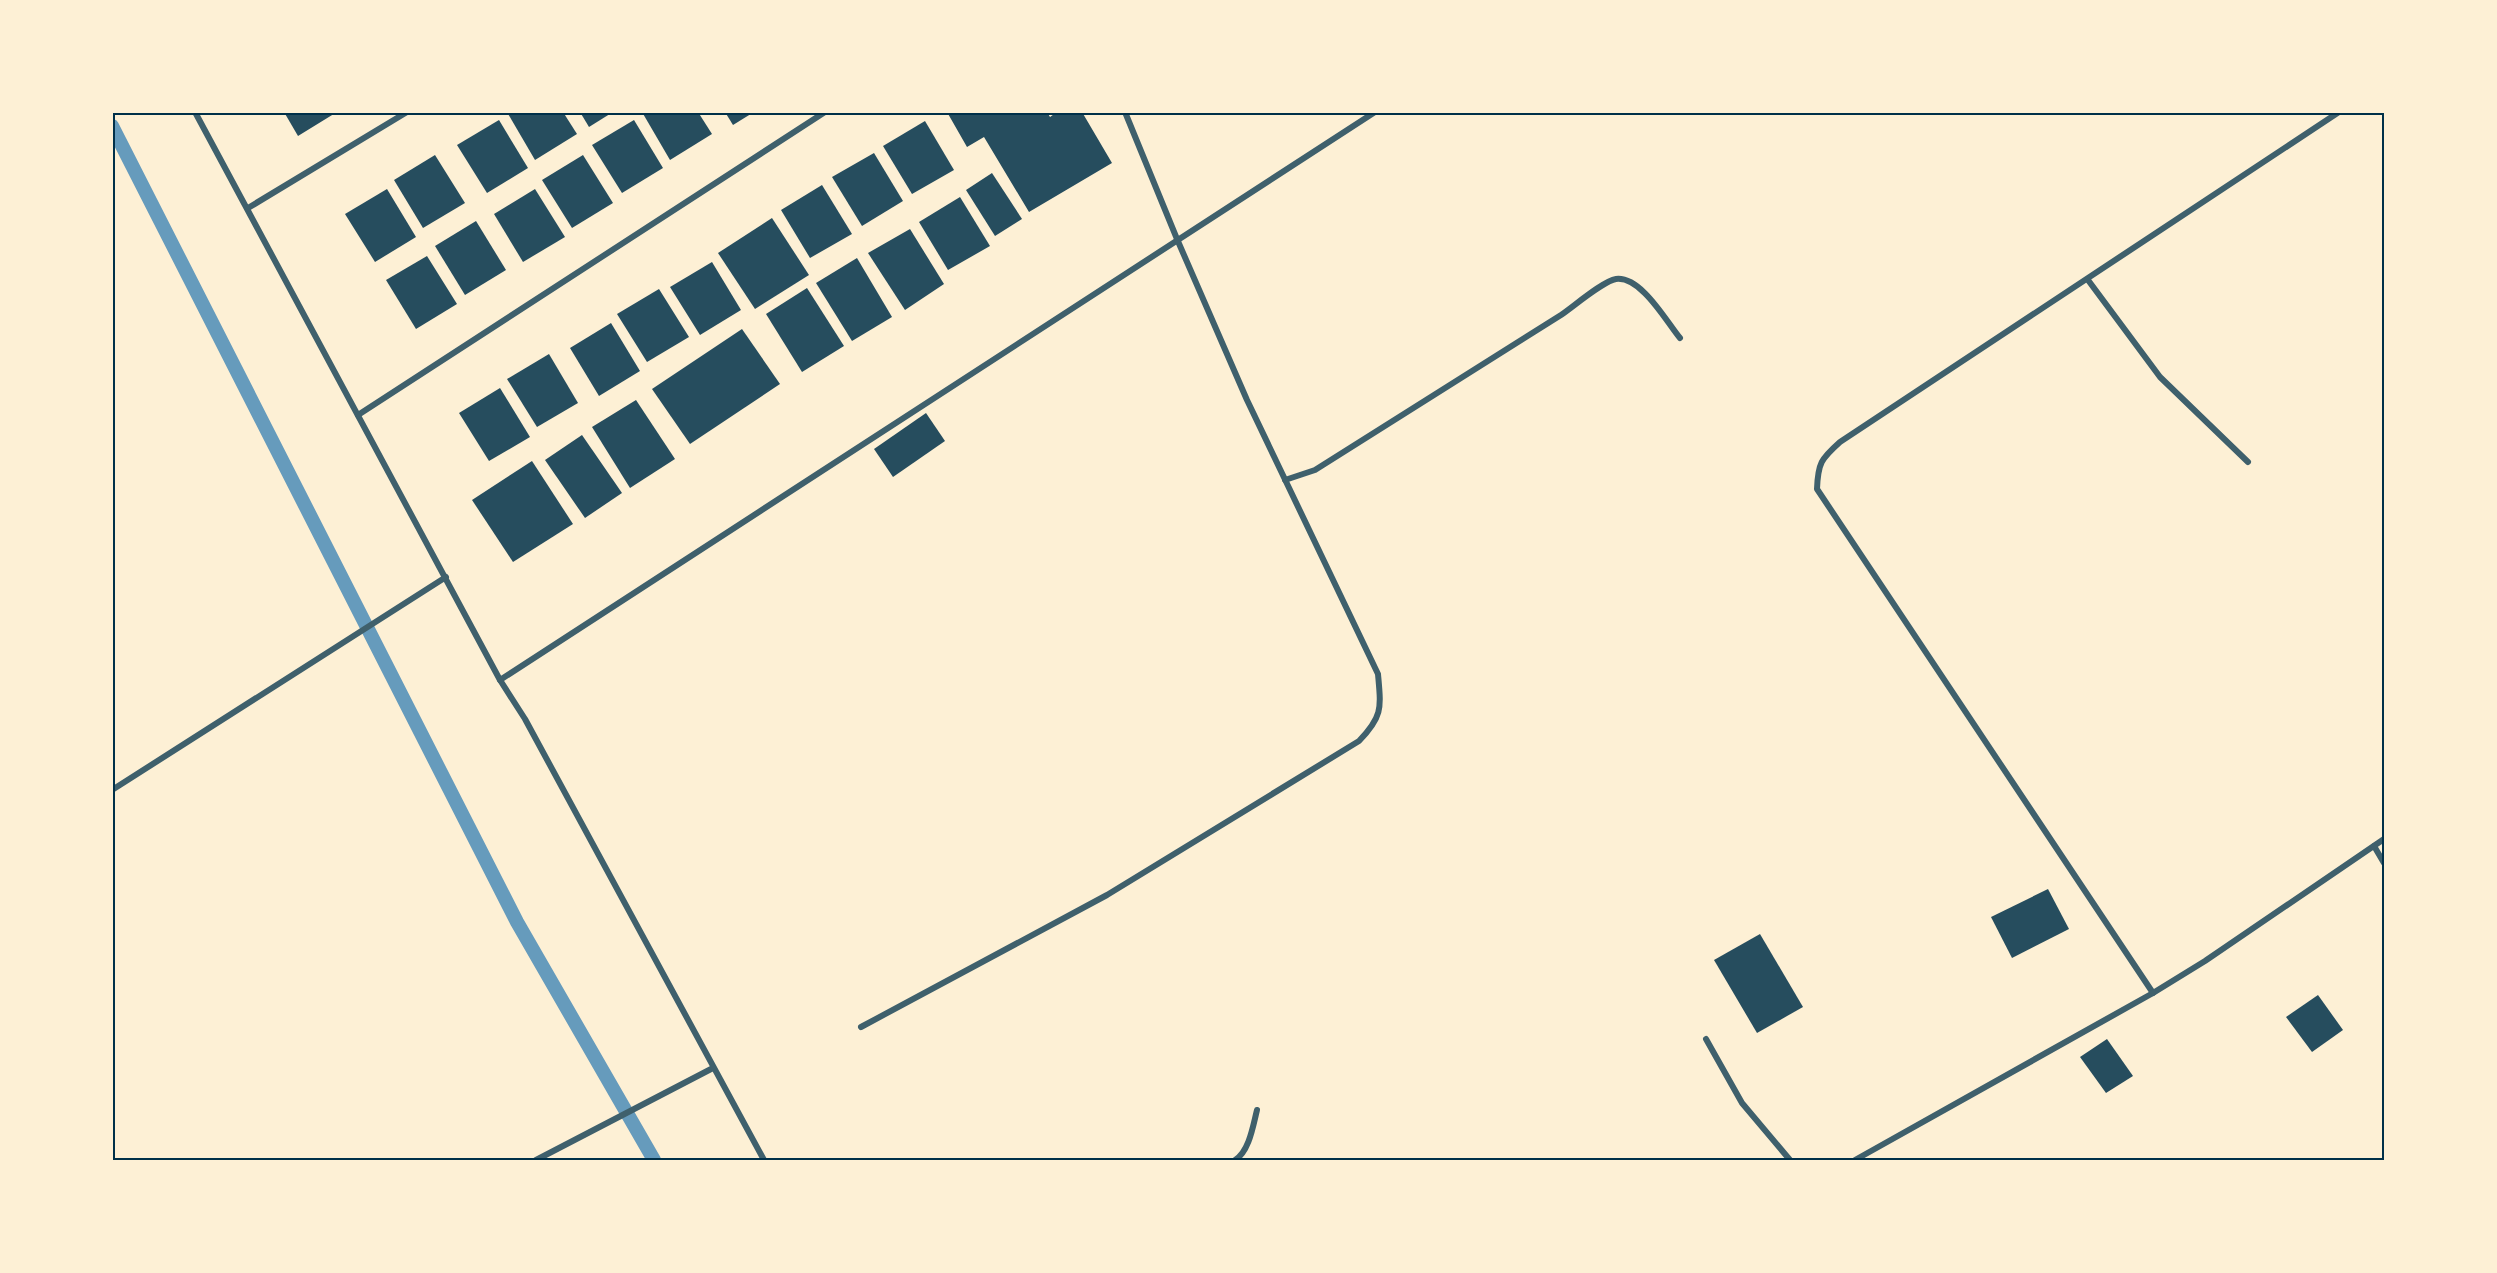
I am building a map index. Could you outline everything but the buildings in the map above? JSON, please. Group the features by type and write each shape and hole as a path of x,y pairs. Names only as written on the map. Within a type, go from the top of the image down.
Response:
{"street":[{"path":"195,112 500,680 525,719 764,1161"},
{"path":"248,208 407,112"},
{"path":"358,415 825,112"},
{"path":"861,1027 1107,895 1359,741 1375,724 1380,701 1378,674 1247,400 1125,112"},
{"path":"500,680 1375,112"},
{"path":"2153,993 1817,489 1818,467 1825,455 1840,442 2339,112"},
{"path":"1285,480 1315,470 1561,315 1595,290 1616,279 1630,282 1645,292 1680,338"},
{"path":"2088,280 2160,377 2248,462"},
{"path":"112,790 446,577"},
{"path":"1855,1161 2153,993 2205,961 2385,839"},
{"path":"2374,846 2385,863"},
{"path":"1706,1039 1742,1103 1790,1161"},
{"path":"536,1161 713,1068"},
{"path":"1234,1161 1239,1158 1250,1137 1257,1110"}],"waterway":[{"path":"112,126 517,922 654,1160"}]}
